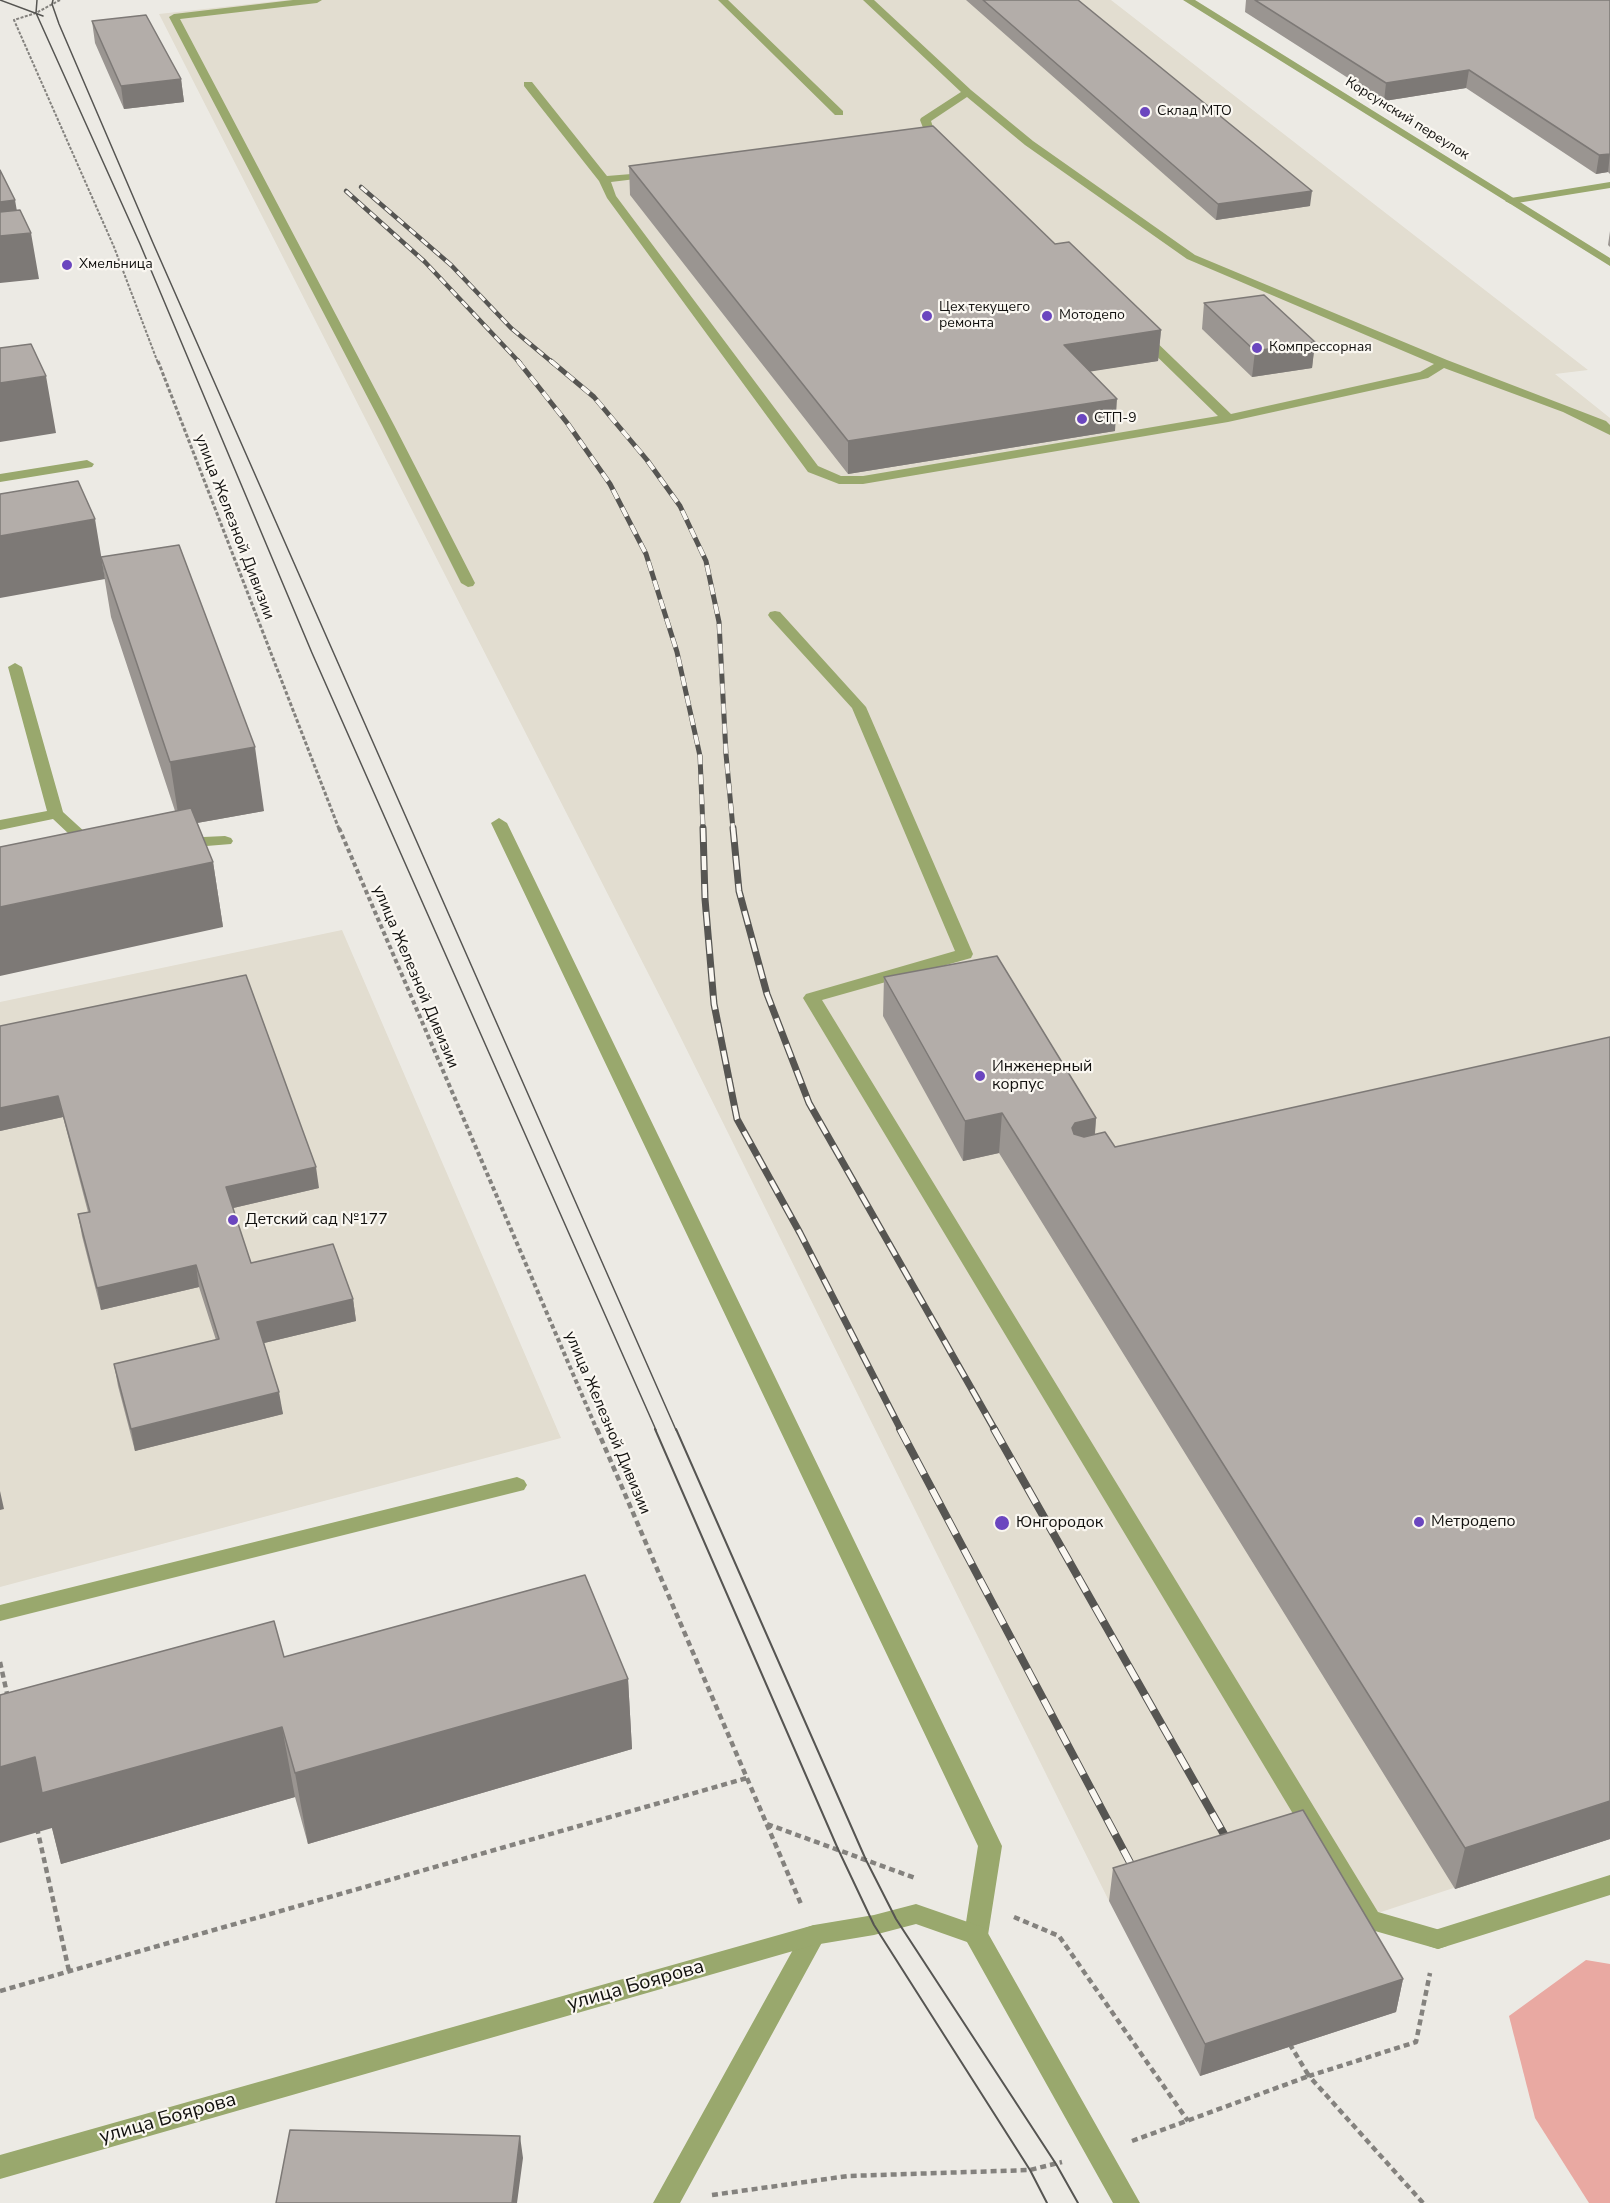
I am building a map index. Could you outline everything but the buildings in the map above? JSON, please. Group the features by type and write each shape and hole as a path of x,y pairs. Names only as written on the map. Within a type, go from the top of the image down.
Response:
{"street":[{"path":"317,0 174,17 388,424 468,583"},
{"path":"723,0 839,113"},
{"path":"868,0 967,92 1029,143 1191,257 1443,363 1567,409 1601,424 1610,431"},
{"name":"Корсунский переулок","path":"1188,0 1610,263"},
{"path":"528,84 604,180 611,196 813,469 839,480 863,480 1228,418 1424,375 1443,363"},
{"path":"930,139 926,120 967,92"},
{"path":"604,180 664,172"},
{"path":"1510,201 1610,185"},
{"path":"1136,329 1228,418"},
{"path":"0,478 87,464"},
{"path":"776,615 859,707 965,954 812,998 1370,1920 1438,1939 1610,1885"},
{"path":"15,667 56,814 89,847 112,846"},
{"path":"0,825 56,814"},
{"path":"499,823 990,1846 976,1935 1127,2203"},
{"path":"168,843 225,841"},
{"path":"0,1613 517,1485"},
{"name":"улица Боярова","path":"0,2167 814,1935 874,1925 916,1914 976,1935"},
{"path":"666,2203 814,1935"}],"path":[{"name":"улица Железной Дивизии","path":"60,0 36,13 14,20 114,247 321,788 814,1935"},
{"path":"0,1662 10,1708"},
{"path":"0,1991 747,1778"},
{"path":"36,1822 69,1971"},
{"path":"1423,2203 1309,2076 1416,2042 1438,1939"}],"shaded area":[{"path":"286,0 1111,0 1588,370 1555,374 1610,418 1610,1836 1345,1924 1297,1842 1109,1901 673,1022 159,14"},
{"name":"Детский сад №177","path":"342,930 561,1438 0,1587 0,1002"},
{"path":"1586,1960 1610,1964 1610,2203 1589,2203 1535,2118 1509,2016"}],"tram line":[{"path":"0,0 36,13"},
{"path":"36,13 37,0"},
{"path":"53,0 52,4 59,24 153,243 676,1430"},
{"path":"36,13 43,16"},
{"path":"36,13 140,244 312,653 656,1430"},
{"path":"655,1429 838,1849 874,1925 1030,2170 1047,2203"},
{"path":"676,1429 866,1860 896,1919 1056,2164 1078,2203"}],"railway":[{"path":"361,187 451,265 511,328 553,363"},
{"path":"346,191 425,262 520,363"},
{"path":"518,361 568,424 610,484 646,554 677,652 700,756 703,829"},
{"path":"551,361 594,397 647,460 680,506 706,561 719,622 726,754 733,829"},
{"path":"703,828 705,899 714,1004 737,1119 800,1233 901,1430"},
{"path":"733,828 739,891 767,994 809,1103 995,1430"},
{"path":"900,1429 1134,1870"},
{"path":"994,1429 1229,1843"}],"place":[{"name":"Склад МТО","path":"1145,112"},
{"name":"Хмельница","path":"67,265"},
{"name":"Цех текущего ремонта","path":"927,316"},
{"name":"Мотодепо","path":"1047,316"},
{"name":"Компрессорная","path":"1257,348"},
{"name":"СТП-9","path":"1082,419"},
{"name":"Инженерный корпус","path":"980,1076"},
{"name":"Детский сад №177","path":"233,1220"},
{"name":"Метродепо","path":"1419,1522"},
{"name":"Юнгородок","path":"1002,1523"}]}
